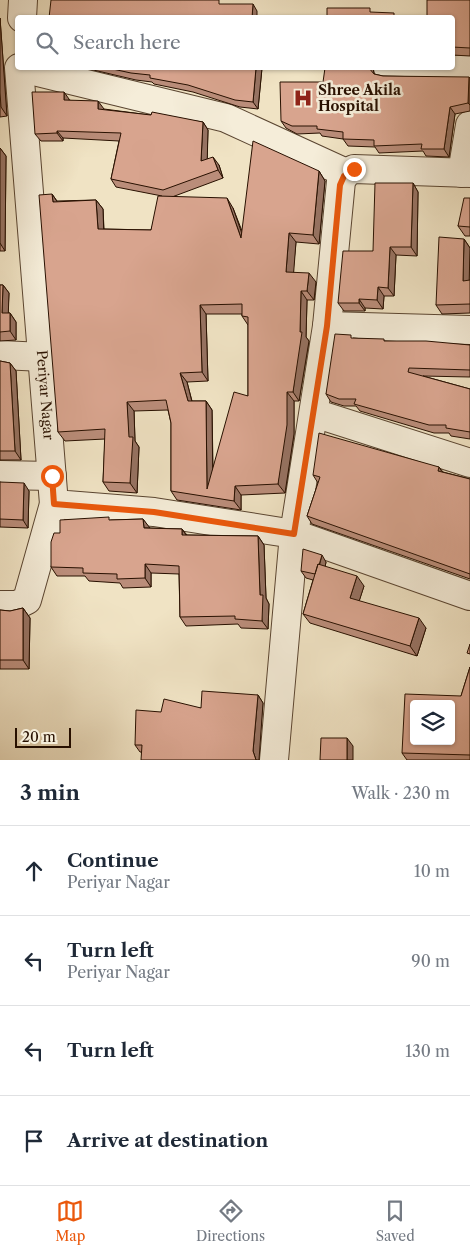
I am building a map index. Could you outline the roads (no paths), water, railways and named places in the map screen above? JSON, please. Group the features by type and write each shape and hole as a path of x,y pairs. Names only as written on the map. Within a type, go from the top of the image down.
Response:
{"street":[{"path":"22,15 23,0"},
{"path":"0,61 15,61"},
{"name":"Periyar Nagar","path":"0,605 17,605 27,600 54,504 20,70"},
{"path":"28,70 226,118 346,173"},
{"path":"455,70 470,70"},
{"path":"274,760 294,534 327,326 340,185 346,173 354,169 466,173 470,125"},
{"path":"327,326 470,330"},
{"path":"0,355 44,357"},
{"path":"314,412 470,463"},
{"path":"0,475 52,476"},
{"path":"54,504 154,512 294,534 470,596"}],"place":[{"name":"Shree Akila Hospital","path":"303,98"}]}
